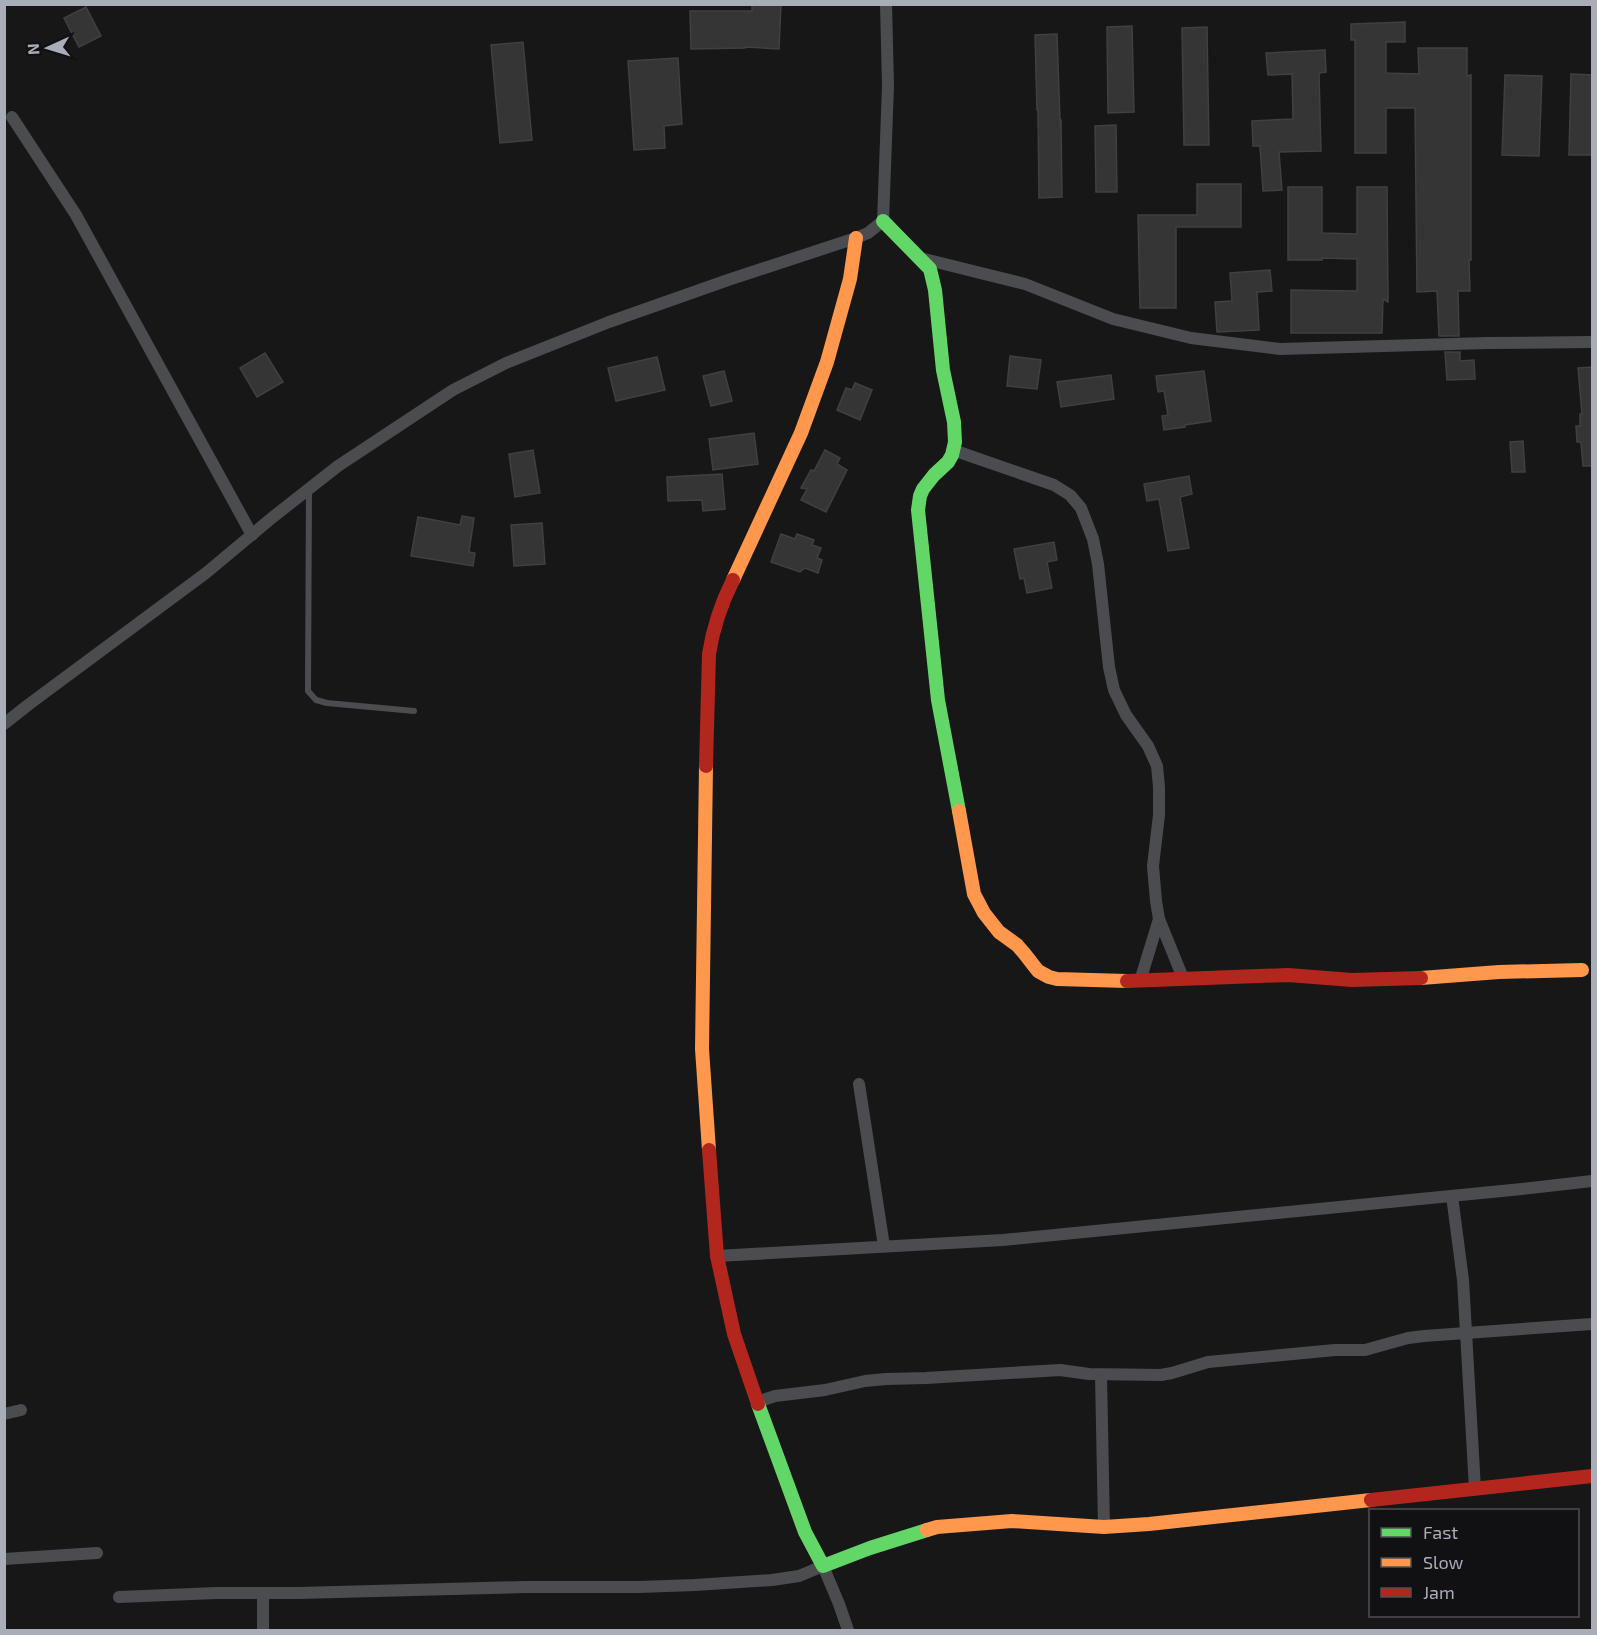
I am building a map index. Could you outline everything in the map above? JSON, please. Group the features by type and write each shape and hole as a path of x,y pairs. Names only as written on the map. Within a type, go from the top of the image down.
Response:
{"street":[{"path":"886,4 888,86 883,221 930,269 933,279 943,370 954,439 953,450 947,464 924,486 920,493 918,507 938,700 974,894 980,907 998,931 1020,947 1036,970 1045,976 1057,979 1140,981 1288,975 1363,980 1582,970"},
{"path":"12,117 76,215 252,535"},
{"path":"4,724 206,573 338,466 453,390 506,363 620,318 856,238 868,233 883,221"},
{"path":"848,1630 823,1566 805,1532 734,1334 717,1256 702,1049 706,731 709,654 712,636 721,605 801,433 827,362 850,279 856,238"},
{"path":"919,258 1025,284 1113,319 1191,338 1280,349 1593,342"},
{"path":"953,450 1054,484 1070,495 1081,508 1093,539 1098,564 1108,668 1114,690 1126,715 1148,746 1157,766 1159,815 1154,866 1159,919 1183,978"},
{"path":"1140,981 1159,919"},
{"path":"859,1084 884,1246"},
{"path":"717,1256 1003,1240 1593,1180"},
{"path":"1452,1196 1463,1280 1475,1489"},
{"path":"757,1402 775,1396 886,1379 1060,1370 1101,1375 1161,1375 1208,1362 1335,1350 1365,1350 1408,1338 1593,1324"},
{"path":"1101,1375 1104,1527"},
{"path":"4,1414 21,1410"},
{"path":"119,1597 216,1593 695,1585 772,1580 799,1575 862,1551 937,1527 1012,1521 1104,1527 1149,1524 1593,1476"},
{"path":"4,1559 97,1553"},
{"path":"263,1593 263,1630"}],"lane":[{"path":"309,489 308,691 316,700 327,703 414,711"}],"building":[{"path":"752,4 781,4 779,49 745,47 691,49 690,11 752,11"},
{"path":"86,7 101,36 79,47 64,18"},
{"path":"1405,22 1405,42 1386,42 1386,73 1419,74 1418,48 1467,48 1467,76 1471,75 1471,260 1469,260 1470,291 1458,291 1459,336 1439,336 1437,291 1417,292 1415,108 1386,108 1386,153 1355,153 1355,40 1351,40 1351,24"},
{"path":"1132,26 1134,112 1108,113 1107,27"},
{"path":"1207,27 1209,145 1184,145 1182,28"},
{"path":"1057,34 1062,197 1039,198 1035,35"},
{"path":"523,42 532,140 500,143 491,45"},
{"path":"1325,50 1326,72 1319,73 1321,151 1279,152 1282,190 1263,191 1260,146 1253,146 1252,121 1293,119 1292,74 1268,75 1266,53"},
{"path":"678,58 682,124 664,126 665,148 634,150 628,61"},
{"path":"1571,74 1593,75 1593,155 1569,155"},
{"path":"1505,75 1542,76 1539,156 1502,155"},
{"path":"1116,125 1117,192 1096,192 1095,126"},
{"path":"1197,184 1241,184 1241,227 1176,227 1176,308 1140,308 1138,215 1197,215"},
{"path":"1288,187 1322,187 1322,233 1357,234 1357,187 1387,187 1388,302 1383,299 1382,333 1291,333 1291,290 1357,291 1357,259 1288,260"},
{"path":"1270,270 1272,291 1257,292 1259,330 1217,332 1215,302 1232,301 1230,273"},
{"path":"1445,352 1460,352 1460,361 1474,360 1475,379 1447,380"},
{"path":"265,353 283,382 257,397 240,368"},
{"path":"1010,356 1041,360 1037,389 1007,386"},
{"path":"657,357 665,390 616,401 608,368"},
{"path":"1593,367 1593,466 1583,466 1581,442 1577,442 1576,426 1580,426 1580,414 1582,414 1578,368"},
{"path":"724,371 732,401 711,406 703,376"},
{"path":"1204,371 1211,421 1164,430 1162,416 1168,415 1164,391 1158,392 1156,376"},
{"path":"1111,375 1114,399 1061,407 1057,382"},
{"path":"855,383 872,390 860,420 837,410 846,388 852,390"},
{"path":"754,433 758,464 713,470 709,439"},
{"path":"1523,441 1525,472 1512,472 1510,442"},
{"path":"533,450 540,493 515,497 509,454"},
{"path":"825,450 840,458 837,464 847,470 826,512 801,500 807,489 801,488 811,470 814,471"},
{"path":"722,474 725,509 703,511 702,500 668,501 667,477"},
{"path":"1189,476 1192,494 1180,497 1189,548 1168,551 1159,499 1147,501 1144,484"},
{"path":"462,516 474,518 469,552 475,553 473,566 411,556 418,517 460,525"},
{"path":"542,523 545,564 514,566 511,525"},
{"path":"781,534 795,539 797,534 814,540 812,545 821,548 817,558 822,560 818,573 805,568 800,572 771,562"},
{"path":"1054,542 1057,560 1047,562 1052,588 1027,593 1024,578 1020,579 1014,549"}],"traffic: fast":[{"path":"883,221 930,269 935,290 943,370 954,422 955,442 952,455 923,489 918,510 938,700 959,811"},
{"path":"758,1404 805,1532 823,1566 927,1530"}],"traffic: slow":[{"path":"733,580 801,433 827,362 850,279 856,238"},
{"path":"706,766 702,1049 709,1150"},
{"path":"959,811 974,894 984,913 999,932 1017,945 1038,971 1049,977 1127,981"},
{"path":"1421,978 1499,972 1582,970"},
{"path":"927,1530 937,1527 1012,1521 1104,1527 1149,1524 1371,1500"}],"traffic: jam":[{"path":"706,766 709,654 718,616 733,580"},
{"path":"1127,981 1288,975 1352,980 1421,978"},
{"path":"709,1150 717,1256 734,1334 758,1404"},
{"path":"1371,1500 1592,1476"}]}
